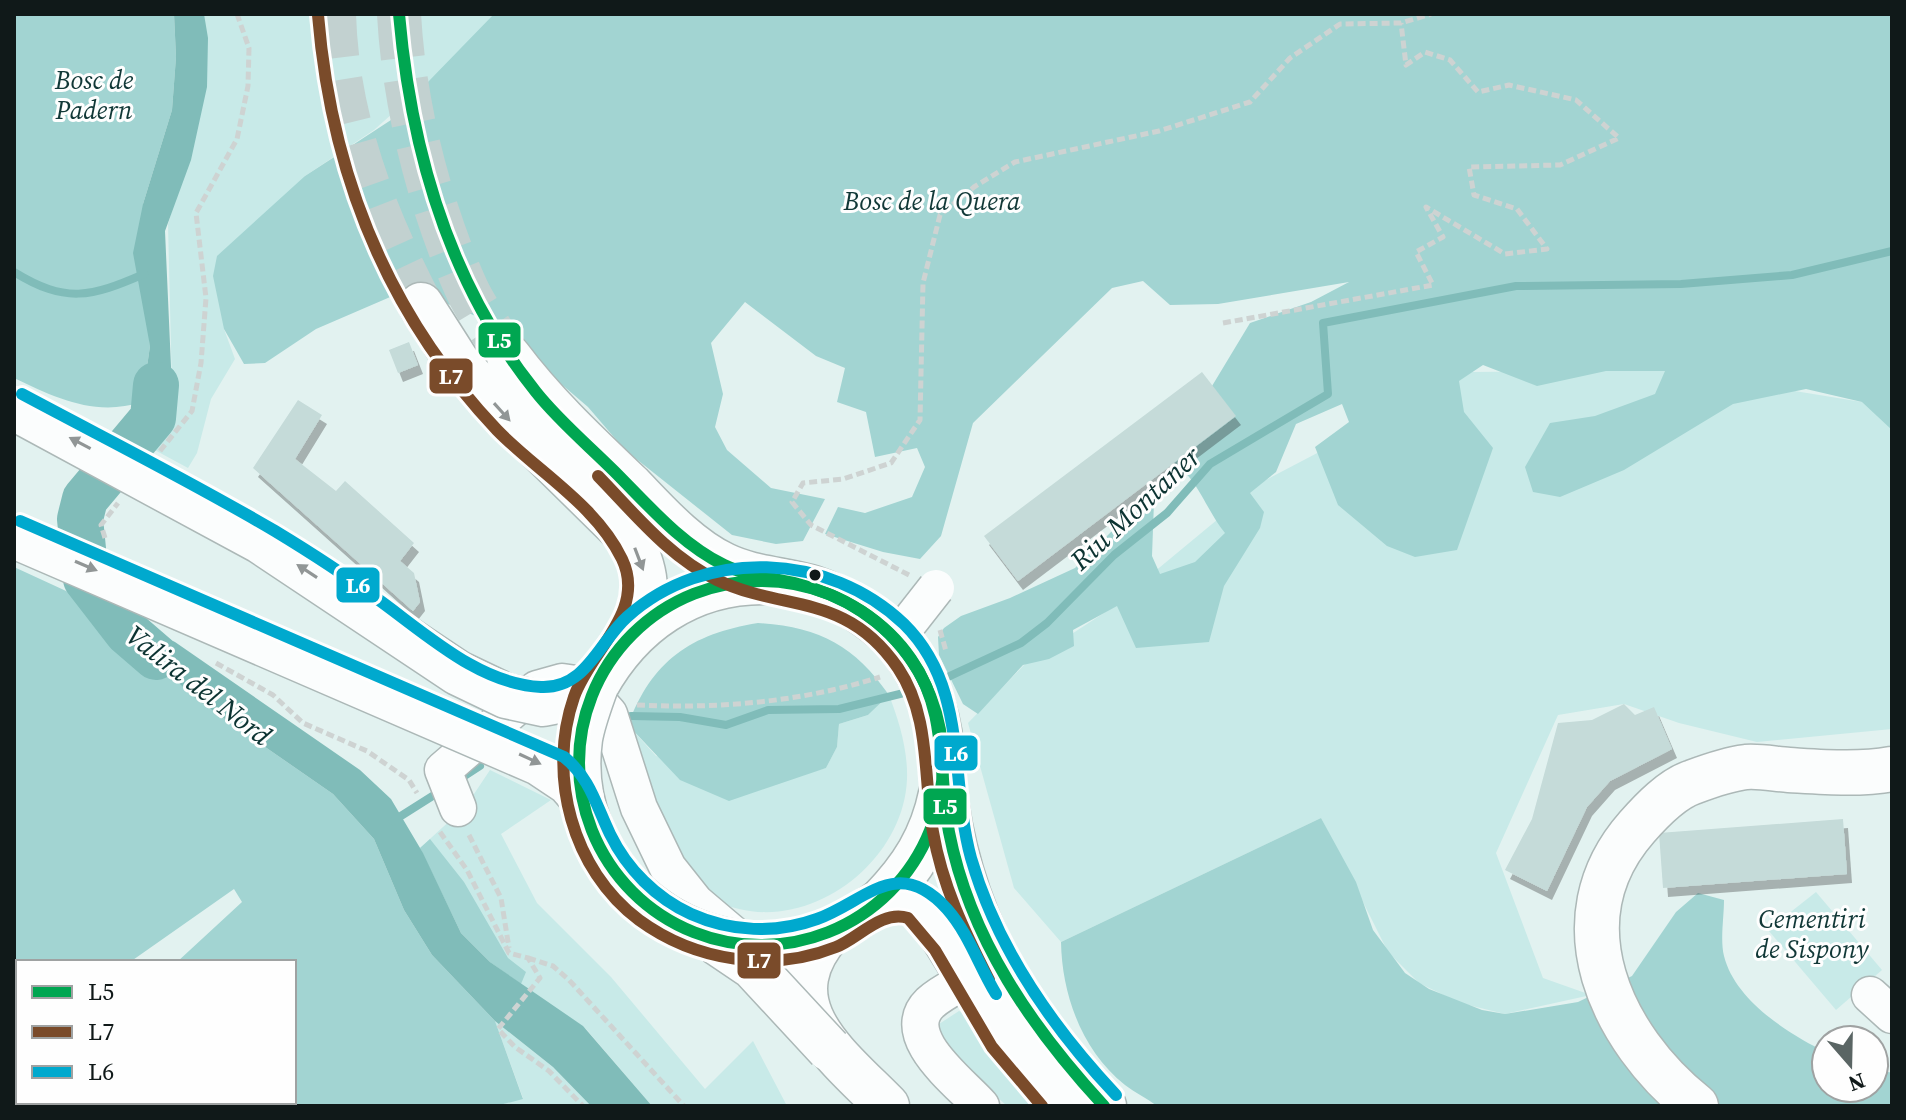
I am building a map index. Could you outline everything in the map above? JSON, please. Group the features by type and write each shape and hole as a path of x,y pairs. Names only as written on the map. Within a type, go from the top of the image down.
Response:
{"main road":[{"path":"421,305 458,363 511,421 630,538 640,558 647,594 602,700 580,741 582,798 598,845 626,887 665,919 711,939 753,967 887,1106"},
{"path":"509,357 565,423 675,530 723,565 778,582 810,587 842,600 871,617 893,657 919,670 935,704 943,742 943,780 956,861 968,979 1021,1059 1064,1106"},
{"path":"14,408 260,541 458,673 506,696 543,704 579,697 602,700"},
{"path":"14,536 539,763 563,777 582,798"},
{"path":"628,639 642,625 690,596 744,582 778,582"},
{"path":"1696,1106 1640,1048 1612,1004 1595,945 1600,898 1619,848 1652,810 1690,783 1747,767 1868,773 1892,769"},
{"path":"829,1049 813,1026 805,1000 804,973 811,954 830,932 881,901 904,877 923,849 936,818 943,780"},
{"path":"881,901 912,902 962,929 1010,986 1032,1021 1104,1106"},
{"path":"711,939 743,945 773,945 830,932"}],"street":[{"path":"893,657 925,584"},
{"path":"447,818 443,770 537,689 562,682 583,685 602,700 639,808 668,868 695,902 736,935 792,999 869,1106"},
{"path":"968,979 928,1005 920,1032 927,1050 981,1106"}],"path":[{"path":"206,333 196,213 237,139 248,86 249,48 237,14"},
{"path":"925,584 811,525 792,502 803,483 843,479 891,463 920,420 923,283 940,215 974,187 1015,162 1159,131 1250,102 1290,58 1340,24 1401,23 1431,14"},
{"path":"1223,323 1433,285 1416,252 1443,237 1426,207 1505,254 1547,249 1517,209 1474,195 1469,167 1560,165 1619,138 1576,100 1509,85 1478,92 1450,60 1425,52 1406,65 1401,23"},
{"path":"939,626 946,657"},
{"path":"602,700 619,704 694,707 788,699 848,687 893,657"},
{"path":"447,818 473,849 501,898 509,953"},
{"path":"447,818 467,870 509,953 553,966 684,1106"},
{"path":"528,958 540,978 498,1029 515,1047 549,1071 583,1106"}],"green space":[{"name":"Bosc de Padern","path":"14,14 174,14 176,57 172,110 143,204 150,346 142,402 108,407 76,403 14,378"},
{"path":"203,14 504,14 374,130 305,176 224,329 235,359 211,399 197,453 188,468 151,448 172,389 168,224 177,194"},
{"name":"Bosc de la Quera","path":"494,14 1892,14 1892,430 1862,402 1806,389 1733,404 1624,470 1560,497 1533,492 1525,467 1550,423 1595,416 1655,394 1665,371 1606,371 1537,386 1483,365 1459,381 1464,412 1493,448 1457,550 1415,557 1387,546 1338,505 1315,447 1349,422 1342,404 1296,424 1276,472 1250,493 1264,512 1260,528 1224,586 1209,642 1136,648 1117,606 1073,630 1074,646 1049,659 1023,665 978,714 963,704 939,655 938,637 944,628 961,616 1010,598 1075,568 1121,522 1154,502 1152,556 1160,574 1195,562 1225,533 1194,483 1168,459 1250,323 1311,302 1349,282 1218,304 1170,305 1143,281 1112,288 973,423 941,536 920,559 883,552 825,534 838,507 865,513 912,497 925,467 917,448 875,457 866,412 837,402 845,368 816,356 745,302 711,343 723,394 715,427 727,450 771,488 825,499 803,541 776,544 732,535 625,450 588,407 525,353 503,328 448,304 425,282 316,329 265,363 244,364 224,329 213,276 217,256 305,176 391,120"},
{"path":"1665,370 1862,402 1892,386 1892,729 1757,742 1679,723 1624,704 1558,715 1496,853 1543,978 1591,995 1505,1014 1460,1003 1419,983 1388,952 1321,818 1061,942 1014,888 968,723 1024,665 1107,611 1264,481 1472,372"},
{"path":"14,567 90,602 196,699 333,794 374,839 404,910 432,955 495,1021 523,1099 496,1106 121,1106 296,1104 296,960 179,960 242,902 234,889 133,960 16,960 16,1104 41,1106 14,1106"},
{"path":"758,623 799,629 833,642 862,663 889,695 868,715 839,724 837,747 826,768 729,801 680,780 628,725 649,684 676,654 712,635"},
{"path":"889,695 906,757 907,779 902,808 890,836 873,860 851,881 826,897 798,908 768,912 731,907 683,884 628,725 656,756 804,774 826,768 837,747 839,724 868,715"},
{"path":"490,770 551,800 501,834 537,903 611,977 705,1089 753,1041 787,1106 652,1106 586,1029 490,962 420,848 466,806"},
{"path":"1321,818 1356,882 1373,930 1405,973 1429,989 1482,1010 1505,1014 1578,1002 1632,976 1676,912 1698,893 1724,900 1723,950 1730,972 1739,987 1765,1014 1810,1043 1810,1104 1890,1104 1890,1072 1892,1106 1157,1106 1110,1071 1086,1039 1070,1002 1061,942"},
{"path":"430,839 464,882 508,958 526,972 521,984 490,962 461,933 420,848"},
{"name":"Cementiri de Sispony","path":"1816,892 1882,970 1836,1010 1768,930"},
{"path":"959,1011 967,1014 1044,1106 1007,1106 951,1055 936,1026"},
{"path":"495,1021 553,1067 591,1106 496,1106 523,1098"}],"water":[{"path":"174,14 204,14 208,38 207,87 191,160 165,231 172,389 151,448 117,430 142,402 150,346 133,253 143,204 172,110 176,57"},
{"path":"90,602 175,642 360,770 391,799 423,853 461,933 490,962 583,1026 652,1106 591,1106 553,1067 495,1021 432,955 404,910 374,839 333,794 196,699"}],"pier":[{"path":"92,599 177,638 196,651 87,600"}],"building":[{"path":"409,342 418,365 398,373 389,350"},
{"path":"1202,372 1236,416 1018,581 984,536"},
{"path":"298,400 322,415 295,459 336,491 345,481 414,543 400,561 414,573 420,602 413,611 253,468"},
{"path":"1624,704 1635,715 1654,707 1672,749 1610,781 1587,807 1547,891 1505,870 1532,819 1558,723 1592,720"},
{"path":"1843,819 1847,874 1663,888 1659,833"}],"waterway":[{"name":"Riu Montaner","path":"937,682 1021,643 1047,623 1114,555 1167,513 1210,464 1328,394 1323,323 1516,286 1681,284 1792,275 1892,251"},
{"path":"14,272 49,289 79,294 109,288 144,274"},
{"name":"Valira del Nord","path":"156,385 153,418 85,499 80,519 86,579 127,632 156,657"},
{"name":"Riu Montaner","path":"631,716 680,717 726,725 768,710 839,709 912,691"},
{"name":"Riu Montaner","path":"457,781 480,766"},
{"name":"Riu Montaner","path":"393,821 442,790"}],"tunnel":[{"path":"334,14 342,91 361,165 388,236 421,305"},
{"path":"399,14 412,117 439,219 468,293 509,357"}],"transit line":[{"name":"L5","path":"399,14 413,116 439,214 480,307 506,350 554,413 693,546 733,569 831,595 862,611 901,645 923,679 931,700 940,743 949,832 972,909 1007,980 1029,1013 1104,1106"},
{"name":"L7","path":"318,15 336,130 351,185 395,289 424,338 458,385 497,430 582,506 611,540 622,559 628,578 622,613 574,697 566,727 563,758 571,819 597,875 616,899 639,920 661,934 684,945 734,959 786,960 811,955 845,943 879,921 908,918 935,950 992,1047 1042,1106"},
{"name":"L6","path":"22,394 275,531 348,578 451,653 473,666 517,684 556,686 569,680 581,672 627,617 658,594 693,578 729,569 767,567 804,572 840,583 874,600 904,624 925,649 939,676 954,735 964,828 971,858 982,892 1011,955 1049,1014 1116,1095"},
{"name":"L7","path":"598,476 668,547 700,570 742,590 836,615 878,644 898,668 909,687 921,727 933,832 942,871 963,926 989,980"},
{"name":"L6","path":"20,521 564,757 586,783 625,859 654,891 691,914 722,924 770,929 817,919 881,887 912,885 929,893 947,909 962,929 996,994"},
{"name":"L5","path":"761,581 797,584 831,595 847,602 890,634 922,677 929,693 940,727 943,763 940,799 929,833 922,849 890,892 847,924 831,931 797,942 761,945 725,942 691,931 675,924 632,892 600,849 593,833 582,799 579,763 582,727 593,693 600,677 632,634 675,602 691,595 725,584 761,581"}]}
